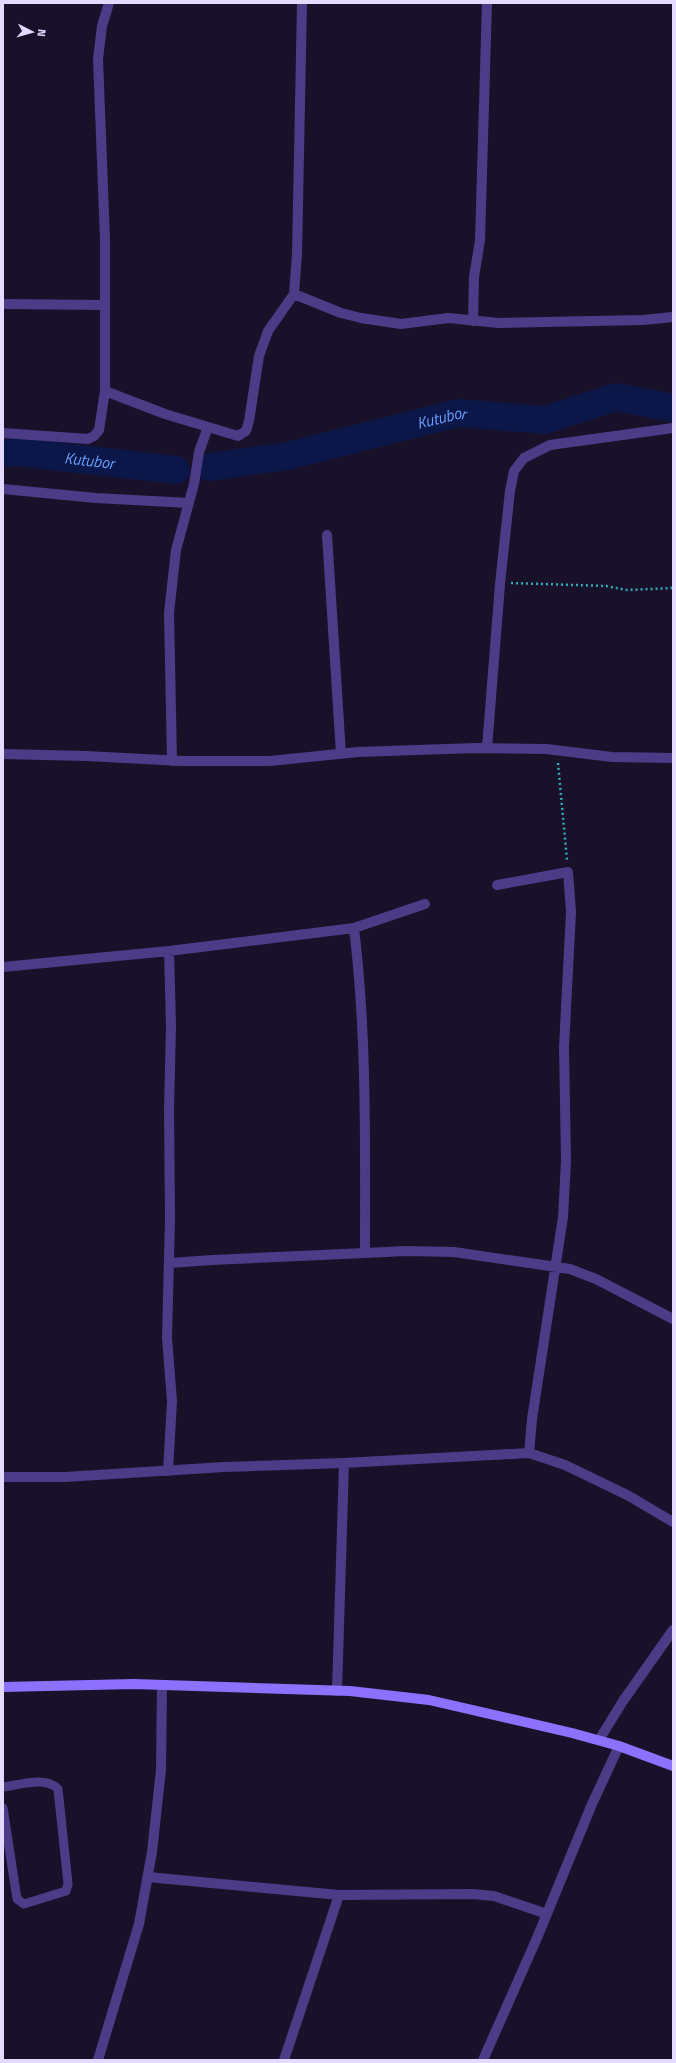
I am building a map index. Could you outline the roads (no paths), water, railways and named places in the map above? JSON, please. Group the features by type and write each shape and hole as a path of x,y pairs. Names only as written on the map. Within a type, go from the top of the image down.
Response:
{"street":[{"path":"3,433 88,439 94,436 99,430 105,392 106,351 104,305 105,239 98,59 102,26 109,3"},
{"path":"105,392 165,414 238,436 246,430 250,421 259,356 268,331 294,294 298,254 302,3"},
{"path":"473,321 474,277 480,240 487,3"},
{"path":"294,294 341,313 361,318 401,324 448,318 499,323 643,320 673,317"},
{"path":"3,304 104,305"},
{"path":"172,761 169,613 176,550 189,503 200,452 208,427"},
{"path":"487,748 500,584 510,491 514,471 524,458 550,445 673,428"},
{"path":"3,489 96,498 189,503"},
{"path":"326,535 341,754"},
{"path":"3,754 86,756 172,761 270,761 341,754 424,749 487,748 557,750 612,757 673,758"},
{"path":"497,885 568,872 571,912 564,1047 566,1161 564,1217 555,1267 529,1452"},
{"path":"3,967 169,951 354,928 425,904"},
{"path":"354,928 360,978 363,1056 365,1253"},
{"path":"168,1471 172,1401 167,1338 170,1263 169,1109 171,1026 169,951"},
{"path":"170,1263 406,1251 454,1252 570,1269 596,1279 673,1319"},
{"path":"3,1477 65,1477 529,1452 565,1465 592,1478 629,1496 673,1522"},
{"path":"337,1691 344,1463"},
{"path":"599,1740 623,1701 673,1630"},
{"path":"3,1688 134,1684 337,1691 429,1700 599,1740 673,1766"},
{"path":"98,2060 139,1924 148,1877 161,1770 162,1685"},
{"path":"483,2060 547,1914 592,1804 619,1746"},
{"path":"148,1877 339,1895 472,1894 494,1896 547,1914"},
{"path":"284,2060 339,1895"}],"lane":[{"path":"3,1787 46,1782 54,1784 58,1789 68,1884 66,1891 24,1904 17,1899 3,1808"}],"waterway":[{"name":"Kutubor","path":"209,467 287,456 458,413 545,420 616,397 673,408"},
{"name":"Kutubor","path":"3,454 17,452 176,470"}]}
